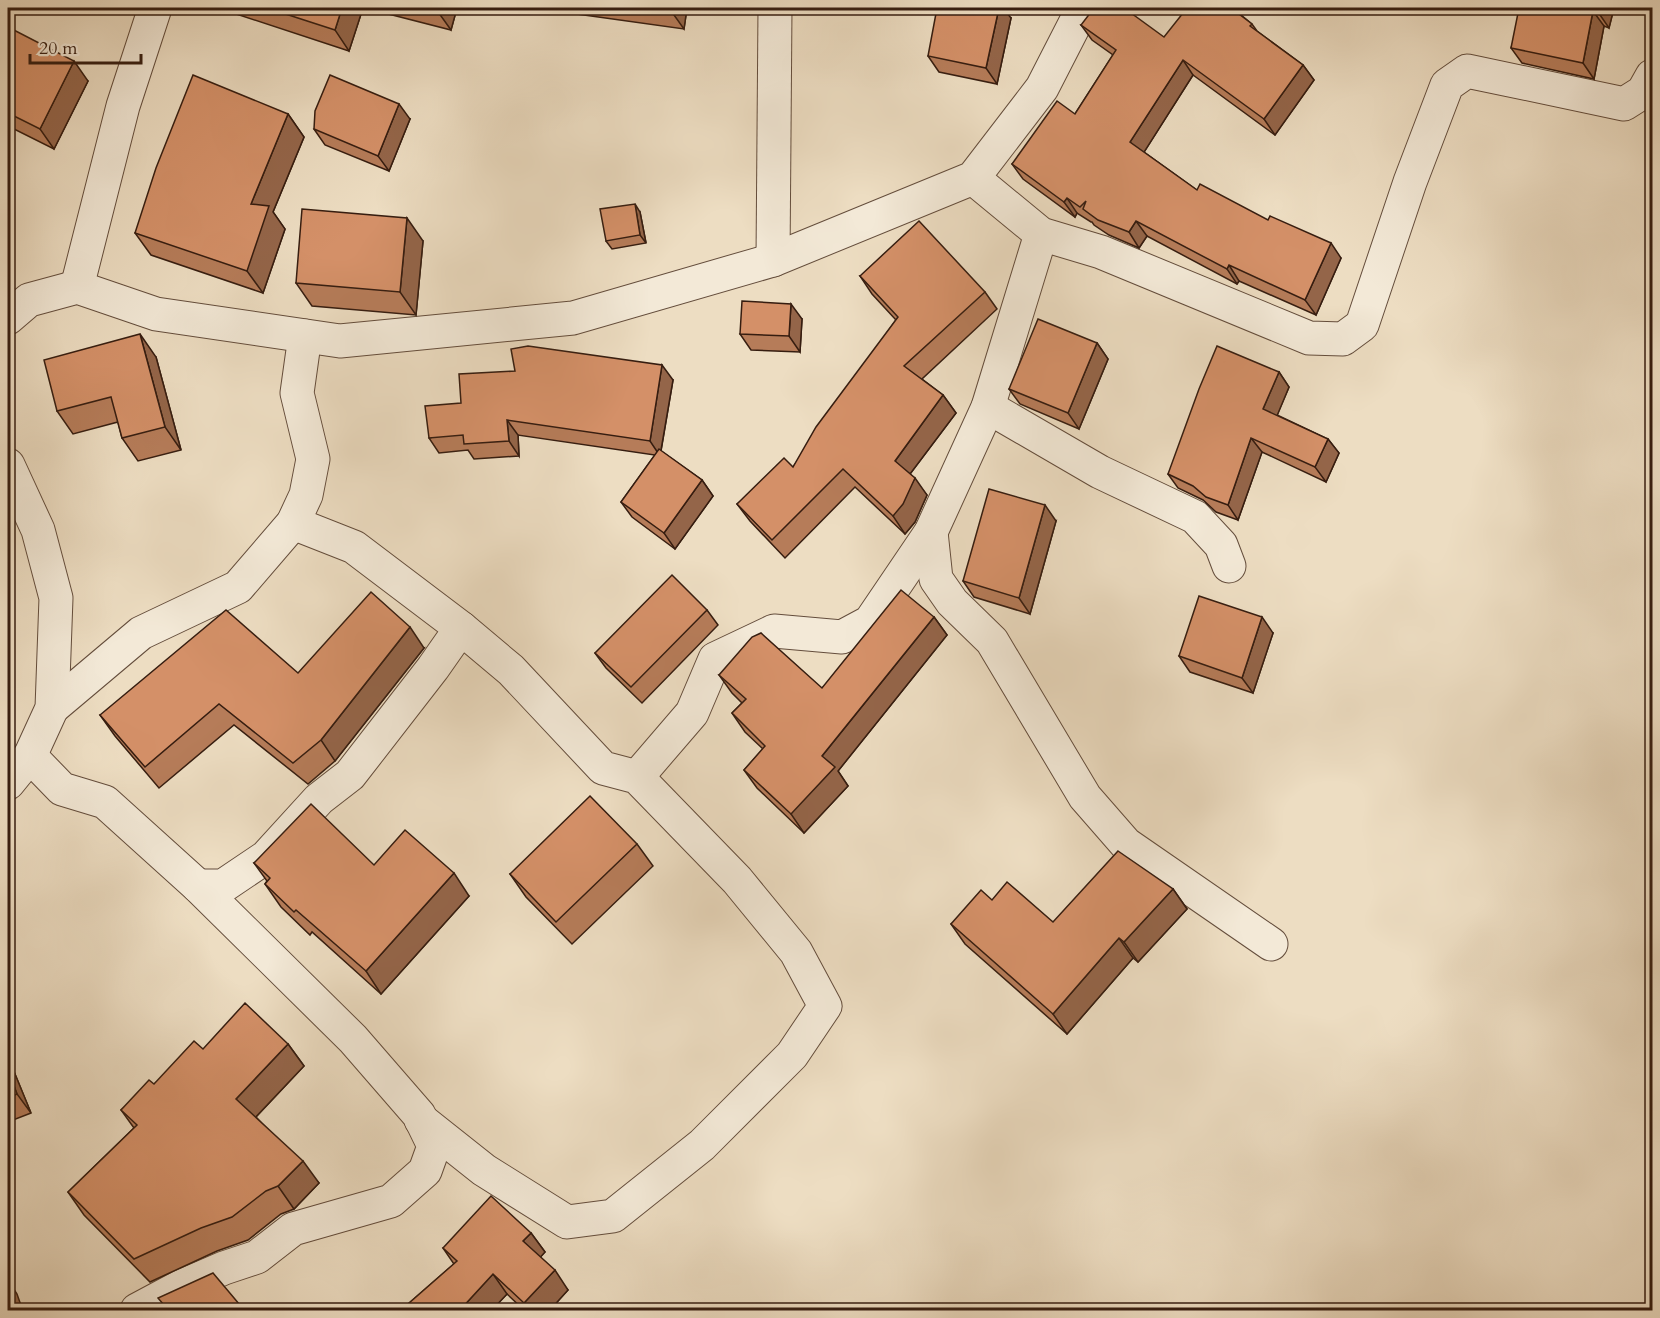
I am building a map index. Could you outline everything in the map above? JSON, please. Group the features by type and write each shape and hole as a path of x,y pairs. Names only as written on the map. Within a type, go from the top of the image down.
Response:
{"street":[{"path":"77,287 123,106 155,8"},
{"path":"773,260 775,8"},
{"path":"8,318 30,300 77,287 156,314 340,341 573,318 773,260 973,178 1042,88 1083,8"},
{"path":"973,178 1041,234 1101,252 1309,338 1342,339 1362,325 1410,182 1447,85 1467,71 1624,104 1643,92 1653,76"},
{"path":"637,777 692,713 715,659 774,631 806,636 842,637 870,622 931,532 988,407 1041,234"},
{"path":"52,708 141,633 238,587 293,523 306,495 314,459 297,393 305,336"},
{"path":"988,407 1100,472 1195,517 1221,545 1229,566"},
{"path":"8,465 38,530 56,598 52,708 30,756 8,783"},
{"path":"30,756 62,789 105,802 198,886 353,1039 421,1120 484,1170 567,1222 613,1216 710,1137 792,1055 825,1006 796,952 737,880 637,777 603,768 511,670 354,547 293,523"},
{"path":"931,532 936,579 952,602 992,641 1084,797 1126,844 1271,944"},
{"path":"198,886 224,886 266,857 319,799 350,775 433,668 460,628"},
{"path":"137,1311 180,1287 257,1257 293,1229 391,1201 425,1171 434,1146 421,1120"}],"building":[{"path":"267,8 342,8 335,30"},
{"path":"937,8 999,8 986,68 928,56"},
{"path":"1094,8 1124,8 1164,37 1187,8 1231,8 1252,24 1250,26 1303,65 1264,119 1183,60 1130,142 1197,190 1200,184 1268,220 1270,216 1331,243 1305,300 1229,265 1227,269 1136,221 1129,232 1098,220 1083,209 1086,201 1080,207 1067,198 1064,202 1012,164 1057,101 1075,114 1116,50 1081,25"},
{"path":"1519,8 1599,8 1598,12 1593,11 1583,63 1511,48"},
{"path":"8,27 74,61 40,129 8,113"},
{"path":"193,75 288,114 251,204 269,206 247,271 135,233 156,168"},
{"path":"330,75 399,104 378,156 314,129 315,111"},
{"path":"635,204 640,235 606,241 600,209"},
{"path":"302,209 407,218 400,292 296,283"},
{"path":"919,221 985,292 904,366 943,395 895,461 915,478 903,504 893,516 843,469 772,540 737,504 784,458 793,467 816,427 898,317 860,276"},
{"path":"742,301 791,304 789,336 740,334"},
{"path":"1038,319 1097,343 1068,413 1009,389"},
{"path":"140,334 165,427 122,438 111,397 57,411 44,360"},
{"path":"528,346 662,365 650,441 507,420 509,441 464,444 463,435 429,438 425,406 461,403 459,374 515,371 511,349"},
{"path":"1217,346 1279,372 1263,409 1328,439 1315,467 1251,438 1228,505 1206,497 1193,486 1168,474"},
{"path":"659,449 702,480 664,533 621,502"},
{"path":"989,489 1045,505 1019,598 963,581"},
{"path":"672,575 707,610 631,687 595,653"},
{"path":"901,590 934,617 822,756 835,767 791,814 744,770 765,746 732,713 746,699 719,675 752,637 761,633 822,688"},
{"path":"371,592 410,627 321,740 293,763 219,704 145,767 100,715 226,610 298,673"},
{"path":"1199,596 1262,617 1242,678 1179,656"},
{"path":"590,796 637,844 556,922 510,874"},
{"path":"311,804 374,865 405,830 454,873 366,971 296,910 294,912 265,884 270,878 254,863"},
{"path":"1118,851 1173,889 1124,942 1119,938 1053,1014 951,924 981,890 992,900 1007,882 1053,922"},
{"path":"245,1003 288,1044 236,1099 303,1161 278,1186 266,1191 232,1217 201,1228 134,1259 68,1192 137,1125 121,1110 149,1080 154,1084 194,1041 203,1049"},
{"path":"8,1070 17,1094 8,1098"},
{"path":"491,1196 531,1233 523,1241 555,1270 524,1303 493,1274 459,1311 400,1311 457,1261 443,1248"},
{"path":"213,1273 245,1311 169,1311 158,1298"},
{"path":"8,1289 15,1311 8,1311"}]}
